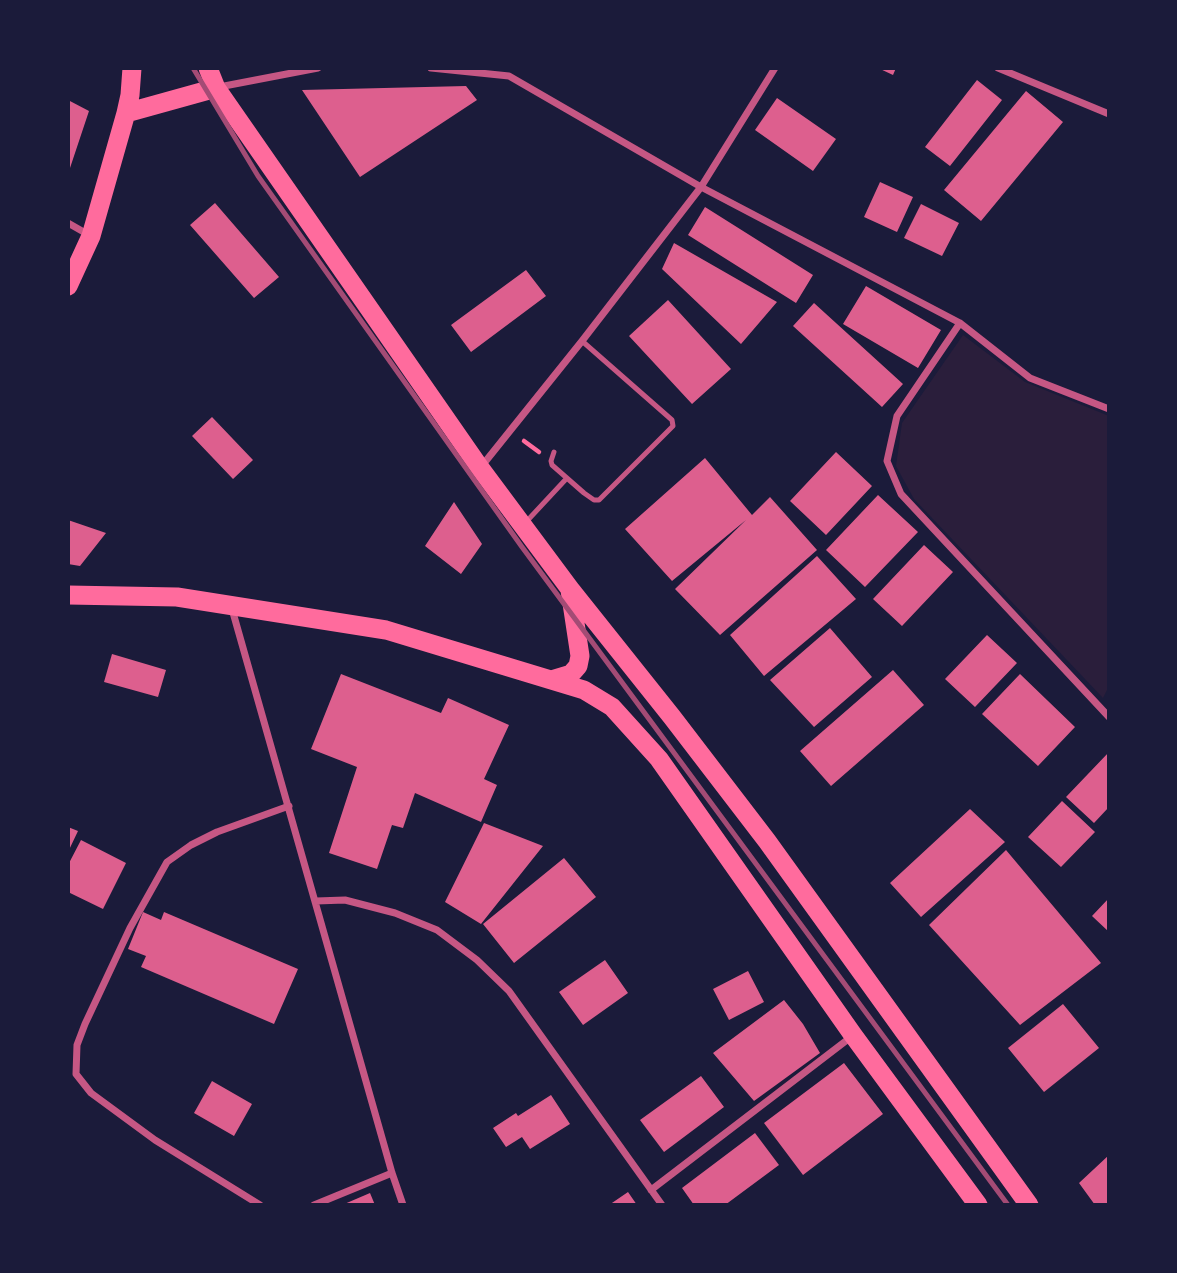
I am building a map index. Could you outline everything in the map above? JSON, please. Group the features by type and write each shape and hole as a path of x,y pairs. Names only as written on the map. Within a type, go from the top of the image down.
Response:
{"highway":[{"path":"68,286 91,236 126,113 132,68"},
{"path":"208,68 216,88 480,468 570,589 767,841 1029,1205"},
{"path":"126,113 216,88"},
{"path":"551,680 571,674 578,666 580,656 570,589"},
{"path":"68,595 177,597 386,630 584,690 612,707 659,759 853,1035 978,1205"}],"street":[{"path":"216,88 318,68"},
{"path":"431,68 509,76 701,187 960,323 1030,378 1109,409"},
{"path":"480,468 701,187 775,68"},
{"path":"998,68 1109,114"},
{"path":"68,223 91,236"},
{"path":"960,323 897,416 887,461 901,494 1107,715"},
{"path":"231,604 403,1205"},
{"path":"1107,715 1109,703"},
{"path":"260,1205 155,1140 91,1094 76,1074 77,1045 130,928 167,862 191,845 217,832 289,806"},
{"path":"316,901 345,900 395,913 437,930 477,960 509,991 662,1205"},
{"path":"651,1190 853,1035"},
{"path":"314,1205 392,1172"}],"lane":[{"path":"554,452 552,465 594,499 599,500 673,426 671,420 582,341"},
{"path":"523,526 567,478"}],"path":[{"path":"510,431 551,461"}],"shaded area":[{"path":"963,335 1025,382 1109,416 1109,686 1103,698 914,499 896,466 902,423"}],"building":[{"path":"878,68 896,68 893,75"},
{"path":"977,80 1002,100 950,166 925,147"},
{"path":"466,86 477,100 360,177 302,90"},
{"path":"1026,91 1063,122 981,221 944,190"},
{"path":"777,98 836,139 813,171 755,130"},
{"path":"68,100 89,111 69,171 68,171"},
{"path":"880,182 913,197 897,232 864,217"},
{"path":"215,203 279,277 254,298 190,225"},
{"path":"921,204 959,223 942,256 904,238"},
{"path":"705,207 813,275 796,303 688,235"},
{"path":"674,243 777,302 741,344 662,269"},
{"path":"526,270 546,296 471,352 451,325"},
{"path":"866,286 941,330 918,368 843,324"},
{"path":"668,300 731,369 692,404 629,336"},
{"path":"814,303 903,384 882,407 793,326"},
{"path":"212,417 253,460 233,479 192,436"},
{"path":"836,452 872,486 826,535 790,501"},
{"path":"705,458 752,515 770,497 817,550 720,635 675,589 746,520 672,581 625,529"},
{"path":"878,495 918,532 865,587 826,550"},
{"path":"454,502 482,544 461,574 425,546"},
{"path":"68,520 106,533 80,566 68,564"},
{"path":"924,545 953,572 902,626 873,599"},
{"path":"817,556 856,599 764,676 730,635"},
{"path":"830,628 872,677 814,727 770,680"},
{"path":"987,635 1017,663 975,707 945,679"},
{"path":"112,654 166,670 158,697 104,682"},
{"path":"893,670 924,705 831,786 800,751"},
{"path":"341,674 441,713 448,698 509,725 484,779 497,785 481,822 415,793 403,828 392,825 377,869 329,853 357,767 311,749"},
{"path":"1020,674 1075,727 1038,766 982,714"},
{"path":"1109,752 1109,807 1094,823 1066,797"},
{"path":"1062,801 1095,832 1061,867 1028,837"},
{"path":"970,809 1005,842 921,917 890,883"},
{"path":"484,823 543,846 481,924 445,902"},
{"path":"68,827 78,831 68,852"},
{"path":"81,840 126,863 103,909 68,892 68,865"},
{"path":"1006,850 1101,963 1020,1025 929,925"},
{"path":"564,858 596,897 514,963 483,924"},
{"path":"1109,898 1109,932 1092,916"},
{"path":"143,912 161,920 164,912 298,969 274,1024 141,967 146,956 128,949"},
{"path":"605,960 628,993 583,1025 559,992"},
{"path":"748,971 764,1002 729,1020 713,989"},
{"path":"784,1000 803,1024 820,1053 754,1101 713,1053"},
{"path":"1063,1004 1099,1048 1044,1092 1008,1048"},
{"path":"844,1063 883,1114 803,1175 764,1123"},
{"path":"701,1076 724,1107 664,1152 640,1120"},
{"path":"212,1081 252,1104 234,1136 194,1113"},
{"path":"551,1095 570,1124 530,1149 522,1137 506,1147 493,1128"},
{"path":"755,1133 779,1165 725,1205 694,1205 682,1188"},
{"path":"1109,1155 1109,1205 1095,1205 1079,1183"},
{"path":"628,1192 637,1205 609,1205"},
{"path":"370,1193 375,1205 342,1205"}],"railway":[{"path":"193,68 258,176 522,547 1008,1205"}]}
